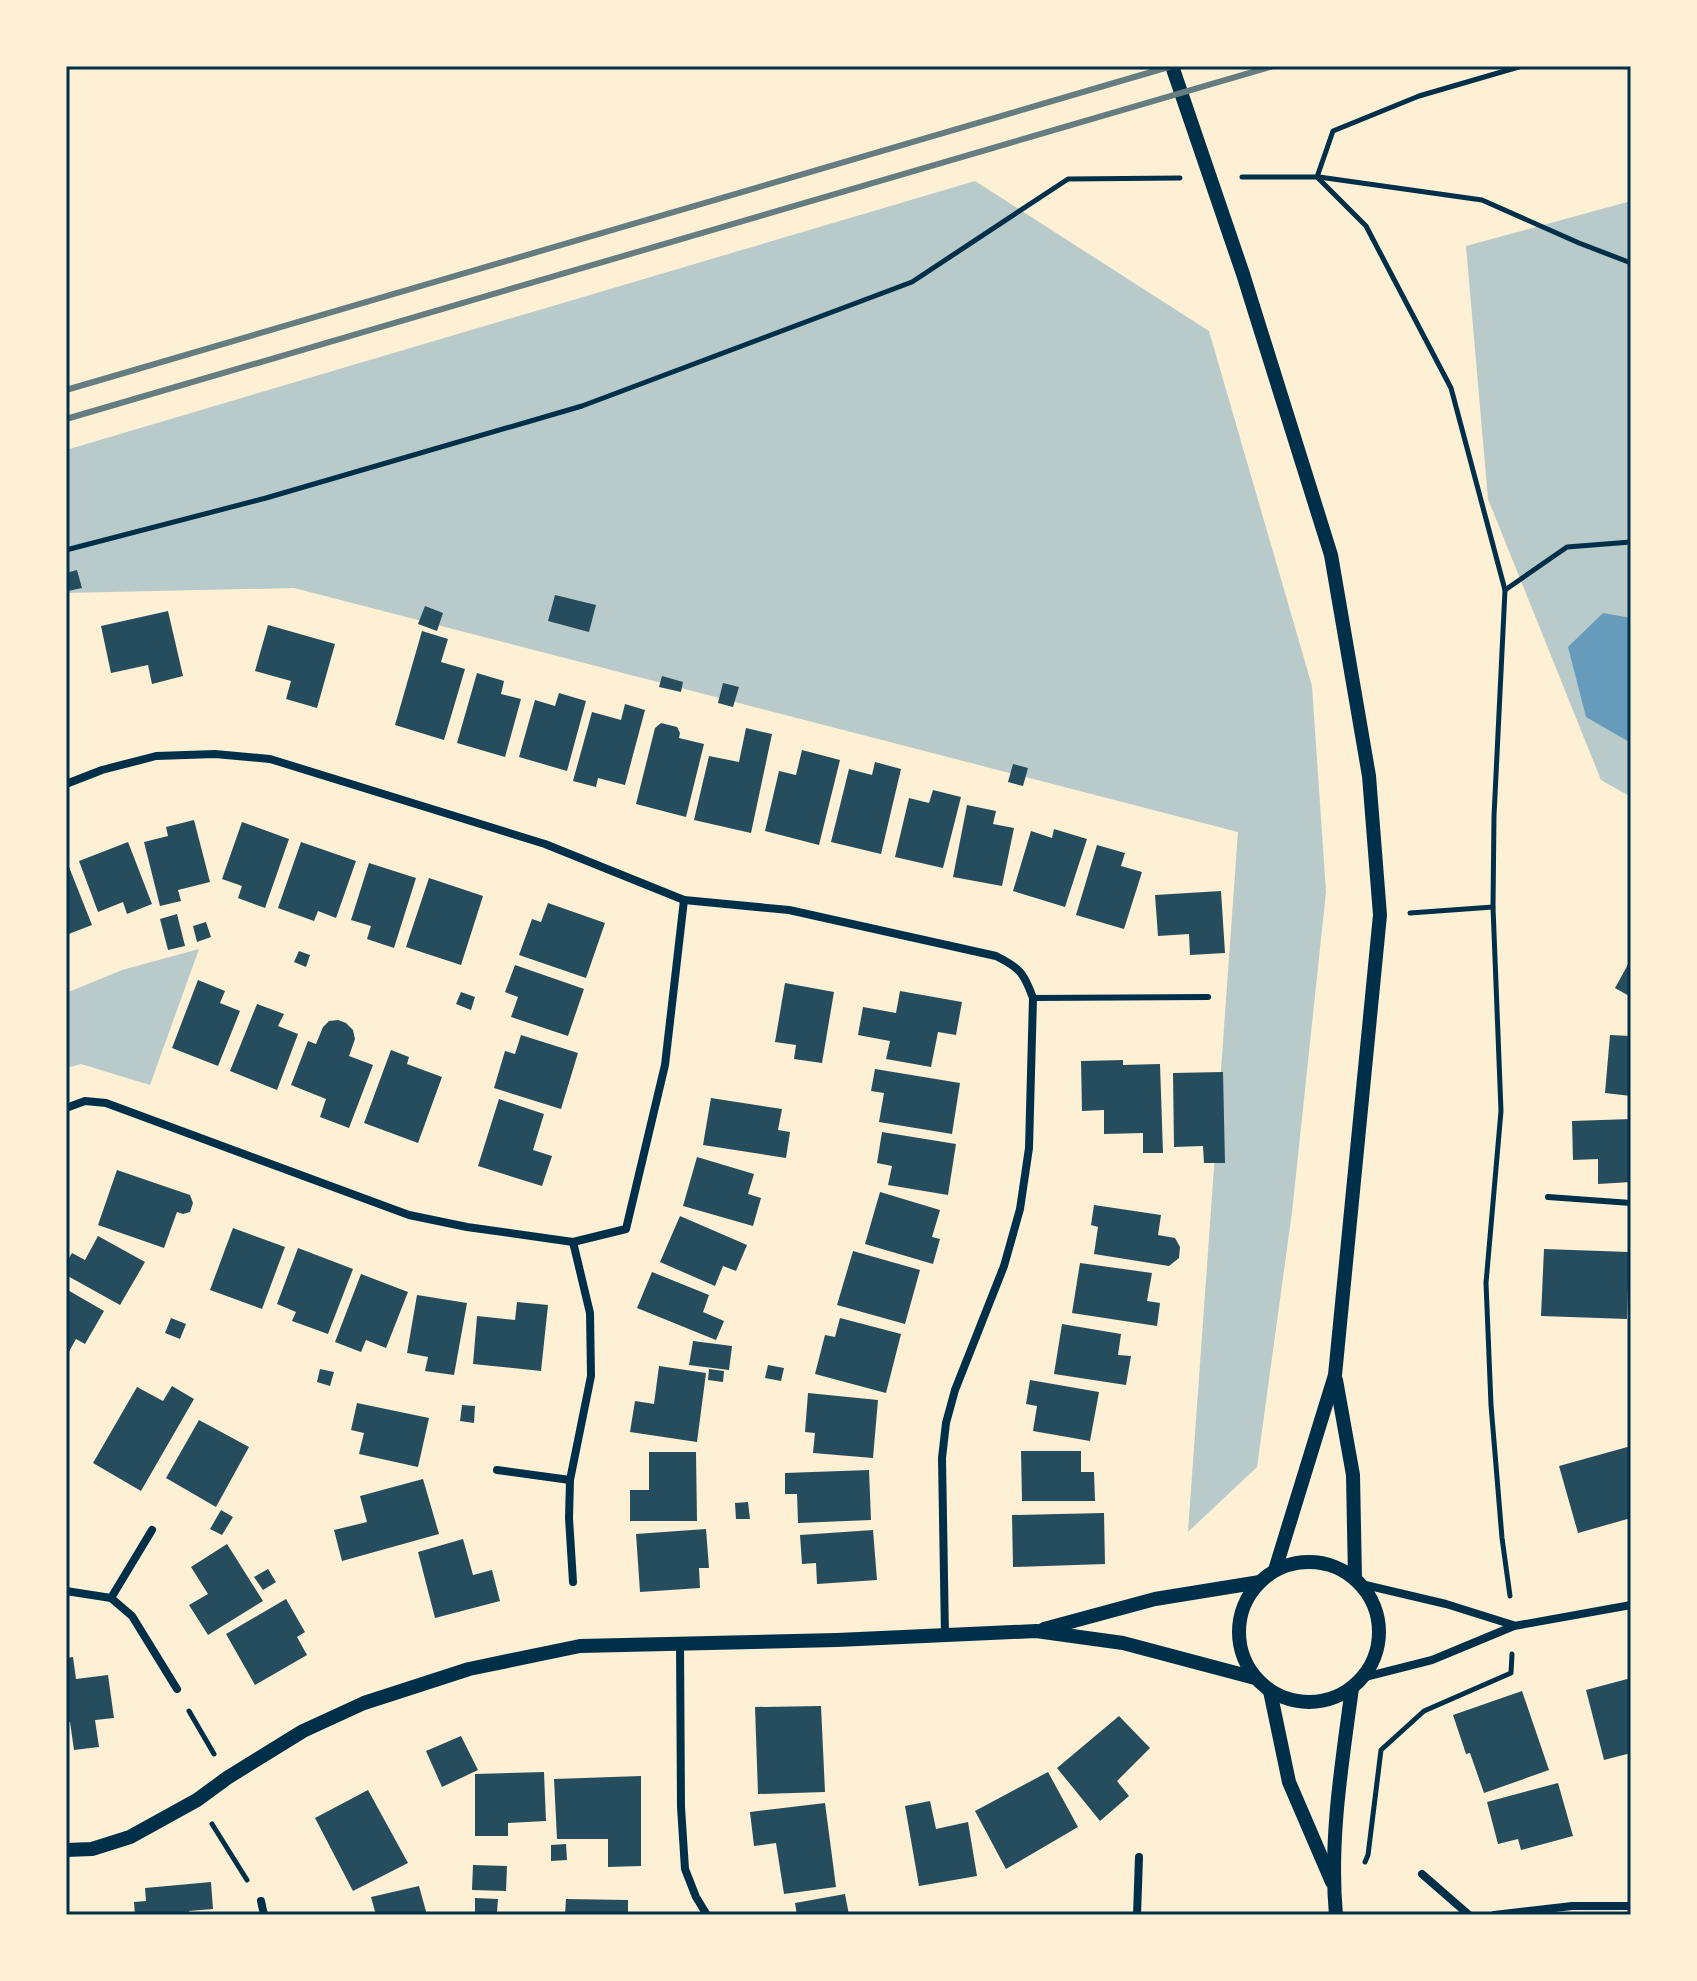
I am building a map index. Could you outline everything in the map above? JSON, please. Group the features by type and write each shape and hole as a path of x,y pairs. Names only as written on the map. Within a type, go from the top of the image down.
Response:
{"street":[{"path":"1172,66 1243,274 1331,555 1369,776 1380,915 1335,1375 1275,1570"},
{"path":"66,784 102,770 156,756 215,754 270,759 545,844 684,900 789,910 996,956 1016,967 1027,981 1033,998 1029,1148 1020,1209 1004,1266 955,1390 946,1423 942,1458 945,1636"},
{"path":"66,1108 85,1101 106,1103 409,1215 467,1227 573,1242 626,1229 665,1065 684,900"},
{"path":"573,1242 590,1313 591,1376 570,1480 573,1582"},
{"path":"1335,1375 1353,1475 1358,1582"},
{"path":"497,1470 570,1480"},
{"path":"111,1598 152,1530"},
{"path":"1336,1915 1333,1886 1339,1791 1357,1683 1368,1671 1378,1649 1380,1627 1374,1604 1358,1582 1343,1570 1311,1561 1275,1570 1260,1582 1247,1599 1240,1619 1239,1641 1245,1660 1255,1678 1270,1691 1309,1703 1331,1699 1357,1683 1432,1660 1514,1626 1631,1605"},
{"path":"1036,1631 1155,1599 1260,1582"},
{"path":"1358,1582 1446,1604 1514,1626"},
{"path":"66,1591 111,1598 132,1616 177,1689"},
{"path":"66,1850 92,1849 130,1837 197,1800 303,1731 364,1703 469,1669 580,1646 1036,1631 1123,1643 1255,1678"},
{"path":"680,1644 681,1807 685,1869 707,1915"},
{"path":"1270,1691 1289,1782 1333,1886"},
{"path":"1137,1915 1139,1857"},
{"path":"1422,1874 1469,1915"},
{"path":"261,1901 264,1915"},
{"path":"1494,1915 1572,1906 1631,1906"}],"lane":[{"path":"1033,998 1208,997"},
{"path":"1548,1197 1631,1203"}],"path":[{"path":"1317,177 1333,131 1419,96 1522,66"},
{"path":"1239,177 1317,177 1482,200 1631,263"},
{"path":"1317,177 1366,226 1451,388 1505,590 1494,816 1493,907 1501,1111 1486,1283 1491,1405 1502,1538 1514,1626 1511,1673 1424,1711 1381,1750 1368,1855 1363,1867"},
{"path":"66,550 266,498 582,406 912,282 1068,179 1192,178"},
{"path":"1505,590 1567,547 1631,542"},
{"path":"1380,915 1493,907"},
{"path":"177,1689 227,1778"},
{"path":"197,1800 261,1901"}],"shaded area":[{"path":"975,181 1209,331 1312,686 1326,892 1292,1212 1257,1467 1188,1532 1238,832 294,588 66,593 66,450"},
{"path":"1631,201 1631,797 1601,780 1488,499 1466,246"},
{"path":"199,949 150,1085 81,1064 66,1068 66,993 122,970"}],"water":[{"path":"1603,613 1631,618 1631,743 1586,717 1568,647"}],"building":[{"path":"77,570 82,588 68,591 66,573"},
{"path":"555,595 596,605 589,632 548,621"},
{"path":"425,606 443,613 437,631 418,624"},
{"path":"168,611 183,676 152,684 148,665 111,673 101,626"},
{"path":"268,625 335,644 317,708 286,699 291,681 255,671"},
{"path":"422,631 448,639 441,662 465,669 444,740 395,725"},
{"path":"477,673 504,681 501,694 521,699 505,757 457,743"},
{"path":"662,676 683,682 681,692 659,687"},
{"path":"723,683 739,687 733,707 718,703"},
{"path":"559,693 586,701 567,771 519,757 535,700 555,706"},
{"path":"625,704 645,710 625,785 598,778 596,787 573,781 592,712 621,720"},
{"path":"661,723 677,727 679,738 704,744 686,817 636,804 655,728"},
{"path":"746,728 772,734 751,833 694,820 709,756 739,762"},
{"path":"802,750 840,760 819,845 765,831 779,771 796,775"},
{"path":"875,762 901,769 881,854 831,842 849,769 872,775"},
{"path":"1013,764 1028,768 1023,786 1008,782"},
{"path":"933,790 961,797 943,868 895,857 909,798 929,803"},
{"path":"967,805 996,811 993,824 1014,828 1002,886 953,877"},
{"path":"194,820 210,882 178,890 181,901 160,906 144,842 168,836 166,827"},
{"path":"242,822 289,839 265,908 238,898 242,886 222,879"},
{"path":"1054,829 1087,839 1065,907 1013,891 1031,831 1052,838"},
{"path":"128,842 152,904 127,914 123,902 98,912 79,861"},
{"path":"301,842 356,861 336,918 318,911 314,921 278,908"},
{"path":"1097,845 1125,853 1121,866 1142,872 1124,929 1076,915"},
{"path":"369,863 416,878 394,948 367,939 371,926 351,920"},
{"path":"69,867 92,925 66,935 66,869"},
{"path":"429,878 483,896 461,965 406,947"},
{"path":"1221,891 1225,953 1190,955 1189,934 1158,936 1155,895"},
{"path":"548,903 605,923 586,978 519,955 532,919 541,922"},
{"path":"177,914 185,946 168,950 160,919"},
{"path":"206,922 211,937 197,942 193,926"},
{"path":"299,951 310,955 306,967 294,962"},
{"path":"1631,959 1631,997 1615,988"},
{"path":"515,965 584,989 568,1036 511,1017 518,997 505,992"},
{"path":"198,980 225,991 220,1003 240,1011 218,1066 172,1048"},
{"path":"785,983 834,992 822,1063 794,1059 796,1045 775,1042"},
{"path":"900,991 962,1002 956,1035 938,1032 931,1067 886,1059 890,1041 858,1035 863,1007 896,1013"},
{"path":"461,992 475,997 471,1010 456,1004"},
{"path":"257,1004 284,1014 278,1026 298,1034 277,1090 230,1071"},
{"path":"338,1020 353,1030 355,1039 349,1056 373,1065 349,1128 320,1117 326,1099 291,1085 308,1041 316,1044 323,1027 329,1021"},
{"path":"521,1035 578,1053 561,1109 494,1088 505,1051 515,1054"},
{"path":"1610,1035 1631,1036 1631,1096 1605,1093"},
{"path":"391,1050 409,1057 407,1064 442,1077 418,1143 364,1123"},
{"path":"1123,1060 1123,1065 1160,1064 1163,1153 1143,1153 1143,1133 1104,1134 1104,1110 1082,1111 1081,1061"},
{"path":"875,1069 960,1083 952,1134 879,1122 884,1093 871,1091"},
{"path":"1223,1072 1225,1163 1204,1163 1203,1146 1174,1147 1173,1073"},
{"path":"711,1098 782,1109 778,1130 790,1132 786,1158 703,1145"},
{"path":"499,1099 544,1114 533,1150 552,1156 542,1186 478,1166"},
{"path":"1631,1119 1631,1182 1598,1184 1598,1159 1573,1160 1572,1121"},
{"path":"882,1132 956,1144 948,1195 888,1185 892,1166 877,1163"},
{"path":"697,1157 754,1174 748,1194 761,1198 753,1226 683,1206"},
{"path":"117,1170 190,1195 193,1203 190,1212 177,1212 164,1248 98,1225"},
{"path":"880,1192 940,1210 932,1237 940,1239 933,1264 865,1244"},
{"path":"1094,1205 1161,1215 1158,1235 1175,1238 1180,1247 1179,1258 1169,1266 1094,1254 1098,1227 1091,1225"},
{"path":"680,1216 747,1245 736,1271 723,1266 715,1286 660,1262"},
{"path":"233,1228 285,1247 262,1309 210,1290"},
{"path":"98,1236 145,1262 120,1305 66,1275 66,1263 72,1253 85,1260"},
{"path":"298,1248 353,1269 328,1334 292,1321 296,1312 277,1304"},
{"path":"1544,1249 1629,1252 1627,1319 1541,1316"},
{"path":"853,1251 920,1270 905,1324 837,1305"},
{"path":"1080,1263 1152,1273 1147,1301 1160,1303 1157,1326 1072,1313"},
{"path":"652,1272 709,1295 703,1312 724,1321 716,1340 637,1308"},
{"path":"361,1274 408,1292 386,1348 366,1340 361,1352 335,1342"},
{"path":"66,1289 104,1311 85,1344 76,1339 66,1357"},
{"path":"417,1295 467,1303 454,1375 425,1371 428,1357 407,1353"},
{"path":"517,1302 548,1305 541,1371 473,1364 477,1316 515,1320"},
{"path":"171,1318 186,1324 180,1339 165,1333"},
{"path":"840,1318 901,1334 886,1393 815,1374 825,1335 835,1337"},
{"path":"1062,1324 1121,1334 1118,1355 1131,1356 1126,1385 1054,1374"},
{"path":"693,1341 732,1346 729,1370 689,1365"},
{"path":"768,1365 784,1368 781,1381 765,1378"},
{"path":"659,1366 706,1373 697,1442 630,1432 635,1401 654,1404"},
{"path":"320,1369 334,1372 330,1386 317,1382"},
{"path":"709,1369 724,1371 723,1382 708,1380"},
{"path":"1030,1380 1099,1392 1090,1441 1033,1431 1037,1406 1026,1404"},
{"path":"172,1386 194,1399 141,1491 93,1463 137,1387 163,1401"},
{"path":"808,1393 878,1400 873,1458 813,1453 815,1433 805,1432"},
{"path":"357,1403 429,1418 418,1467 359,1454 364,1433 351,1430"},
{"path":"462,1405 475,1406 474,1423 460,1421"},
{"path":"199,1420 249,1447 216,1507 166,1478"},
{"path":"1631,1446 1631,1518 1578,1533 1559,1466"},
{"path":"1021,1451 1081,1451 1081,1472 1094,1472 1095,1501 1022,1501"},
{"path":"649,1452 696,1452 697,1521 630,1521 630,1490 649,1490"},
{"path":"869,1470 871,1520 798,1523 797,1494 785,1494 785,1473"},
{"path":"423,1479 439,1534 342,1561 334,1530 367,1522 360,1496"},
{"path":"748,1502 750,1519 736,1519 735,1503"},
{"path":"221,1510 233,1517 222,1535 210,1529"},
{"path":"1104,1513 1105,1564 1013,1567 1012,1515"},
{"path":"706,1529 709,1568 699,1568 700,1588 640,1592 636,1534"},
{"path":"873,1530 877,1580 817,1584 816,1563 802,1564 800,1535"},
{"path":"463,1539 473,1575 492,1570 500,1601 435,1618 418,1552"},
{"path":"227,1544 263,1601 208,1635 189,1605 208,1594 191,1567"},
{"path":"268,1569 276,1582 263,1590 254,1577"},
{"path":"286,1599 305,1632 297,1637 307,1655 255,1685 226,1634"},
{"path":"73,1657 76,1679 108,1675 114,1718 95,1720 99,1747 74,1750 70,1722 66,1722 66,1658"},
{"path":"1631,1678 1631,1753 1604,1760 1586,1690"},
{"path":"1522,1691 1549,1770 1484,1793 1453,1715"},
{"path":"821,1706 825,1792 758,1794 755,1707"},
{"path":"1119,1716 1150,1748 1117,1781 1129,1796 1100,1821 1057,1768"},
{"path":"461,1736 478,1770 442,1787 426,1751"},
{"path":"544,1772 546,1821 508,1823 508,1836 475,1836 475,1774"},
{"path":"1048,1772 1078,1827 1006,1869 975,1811"},
{"path":"641,1776 641,1866 608,1867 608,1839 557,1839 554,1779"},
{"path":"1558,1783 1573,1836 1521,1850 1518,1839 1498,1844 1487,1802"},
{"path":"368,1790 408,1863 353,1891 315,1818"},
{"path":"930,1801 936,1829 968,1822 977,1876 919,1886 905,1806"},
{"path":"825,1803 836,1887 784,1894 776,1843 754,1846 750,1812"},
{"path":"566,1844 567,1860 551,1861 551,1845"},
{"path":"473,1865 507,1866 506,1891 472,1890"},
{"path":"211,1882 213,1909 189,1911 189,1915 135,1915 134,1902 146,1901 145,1888"},
{"path":"419,1886 427,1915 376,1915 371,1897"},
{"path":"845,1894 849,1915 797,1915 795,1903"},
{"path":"475,1898 498,1899 497,1912 475,1912"},
{"path":"566,1899 628,1900 628,1915 565,1915"}],"railway":[{"path":"66,390 1172,66"},
{"path":"66,419 1273,66"}]}
